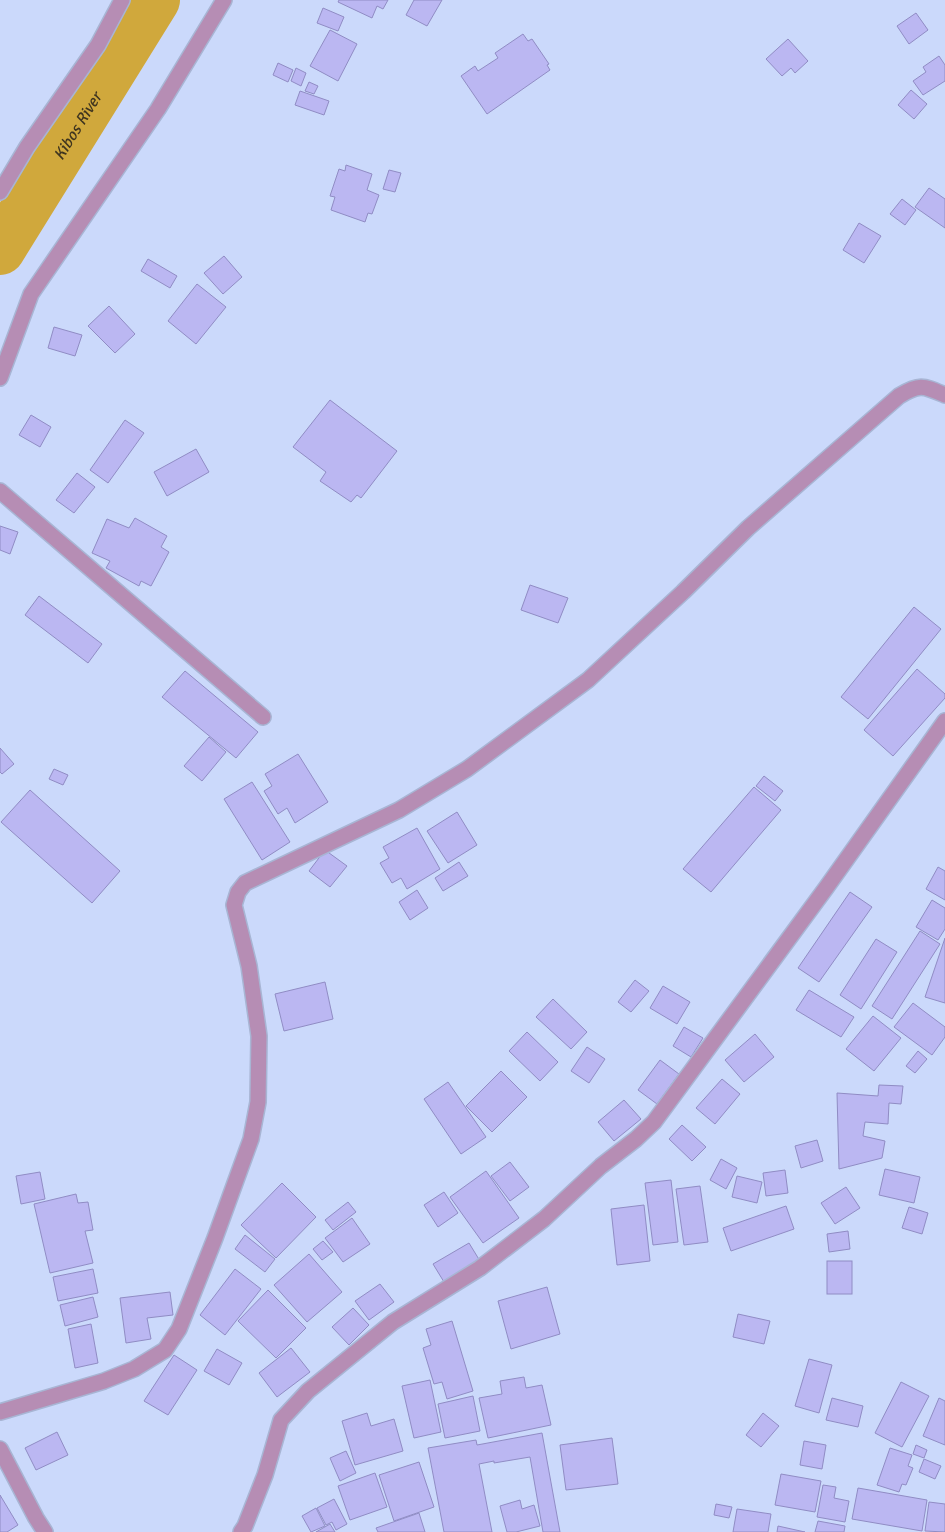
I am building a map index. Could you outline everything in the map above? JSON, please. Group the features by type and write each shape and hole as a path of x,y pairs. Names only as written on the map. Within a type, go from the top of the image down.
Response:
{"street":[{"path":"0,192 27,147 98,44 122,0"},
{"path":"0,378 31,294 158,109 224,0"},
{"path":"0,1412 104,1381 134,1369 165,1350 179,1329 251,1139 258,1102 259,1036 249,966 234,905 238,892 245,883 399,810 468,769 588,680 683,592 748,528 899,396 912,388 925,387 945,395"},
{"path":"0,491 263,717"},
{"path":"241,1532 266,1475 281,1420 308,1391 392,1322 480,1268 544,1220 601,1166 636,1139 654,1122 945,721"},
{"path":"0,1449 45,1532"}],"building":[{"path":"339,0 388,0 383,9 377,6 372,18 338,2"},
{"path":"414,0 442,0 427,26 406,15"},
{"path":"323,8 344,17 338,31 317,23"},
{"path":"916,13 928,30 909,44 897,26"},
{"path":"330,30 357,44 338,81 310,66"},
{"path":"523,34 528,41 532,39 549,64 547,65 550,70 487,114 461,76 475,66 478,71 498,58 495,53"},
{"path":"788,39 808,61 795,73 791,68 782,76 766,59"},
{"path":"939,56 945,65 945,81 923,95 913,81 926,72 923,67"},
{"path":"278,63 293,70 288,82 273,75"},
{"path":"296,68 306,73 301,86 291,81"},
{"path":"309,82 318,86 314,94 305,91"},
{"path":"911,90 927,104 914,119 898,105"},
{"path":"300,91 329,101 324,115 295,105"},
{"path":"346,165 372,174 367,190 379,195 372,214 368,213 365,222 331,210 335,197 330,196 339,169 345,171"},
{"path":"389,170 401,173 395,192 383,189"},
{"path":"929,188 945,199 945,228 915,207"},
{"path":"902,199 916,210 905,225 890,214"},
{"path":"859,223 881,236 864,263 843,250"},
{"path":"224,256 242,277 223,294 204,273"},
{"path":"148,259 177,276 170,288 141,271"},
{"path":"197,284 226,307 196,344 168,321"},
{"path":"109,306 135,334 115,353 88,326"},
{"path":"54,327 82,335 75,356 48,348"},
{"path":"330,400 397,451 361,498 357,495 351,502 320,481 326,472 293,447"},
{"path":"31,415 51,427 40,447 19,435"},
{"path":"125,420 144,433 108,483 90,470"},
{"path":"196,449 209,472 167,496 154,472"},
{"path":"77,473 95,487 74,513 56,500"},
{"path":"135,518 167,536 161,547 169,552 151,586 141,581 139,586 106,568 110,561 92,553 107,519 129,528"},
{"path":"0,526 18,532 10,554 0,550"},
{"path":"530,585 568,598 558,623 521,610"},
{"path":"39,596 102,644 88,663 25,615"},
{"path":"914,607 941,629 868,719 841,697"},
{"path":"917,669 945,694 945,698 893,756 864,730"},
{"path":"185,671 258,732 236,758 162,697"},
{"path":"209,737 226,752 202,781 184,766"},
{"path":"0,748 14,764 2,774 0,772"},
{"path":"298,754 328,802 295,823 287,808 278,814 264,791 272,786 265,774"},
{"path":"54,769 68,775 63,785 49,779"},
{"path":"764,776 783,791 775,801 756,786"},
{"path":"252,782 290,842 262,860 224,799"},
{"path":"754,787 781,810 711,892 683,869"},
{"path":"30,790 120,871 92,903 1,822"},
{"path":"457,812 477,845 448,863 427,831"},
{"path":"417,828 440,869 407,889 401,878 392,883 380,863 389,858 383,847"},
{"path":"325,850 347,866 330,887 309,871"},
{"path":"459,862 468,876 443,891 435,878"},
{"path":"938,867 945,871 945,900 926,889"},
{"path":"417,890 428,908 410,920 399,902"},
{"path":"850,892 872,907 819,982 798,968"},
{"path":"932,900 945,908 945,929 938,940 916,927"},
{"path":"920,931 940,944 892,1019 872,1006"},
{"path":"945,938 945,1003 925,997"},
{"path":"876,939 897,952 861,1009 840,995"},
{"path":"635,980 649,991 631,1012 618,1002"},
{"path":"325,982 333,1019 284,1031 275,994"},
{"path":"663,986 690,1002 677,1024 650,1008"},
{"path":"809,990 854,1017 841,1037 796,1010"},
{"path":"553,999 587,1032 571,1049 536,1017"},
{"path":"913,1003 945,1027 945,1037 932,1055 894,1027"},
{"path":"873,1016 901,1038 874,1071 846,1049"},
{"path":"684,1027 703,1038 691,1057 673,1046"},
{"path":"527,1032 558,1062 540,1081 509,1051"},
{"path":"755,1034 774,1057 744,1082 725,1060"},
{"path":"587,1047 605,1059 589,1083 571,1071"},
{"path":"918,1051 927,1059 915,1073 906,1066"},
{"path":"660,1060 679,1074 657,1104 638,1090"},
{"path":"501,1071 527,1097 492,1132 466,1106"},
{"path":"722,1079 740,1094 715,1124 696,1108"},
{"path":"448,1082 486,1137 461,1154 424,1099"},
{"path":"879,1085 903,1086 901,1104 889,1103 888,1124 865,1122 863,1136 885,1141 882,1158 839,1169 837,1093 878,1096"},
{"path":"624,1100 641,1119 614,1141 598,1122"},
{"path":"682,1125 706,1147 692,1161 669,1139"},
{"path":"817,1140 823,1161 801,1168 795,1146"},
{"path":"721,1159 737,1168 726,1189 710,1180"},
{"path":"510,1162 529,1187 510,1201 491,1176"},
{"path":"885,1169 920,1177 914,1203 879,1195"},
{"path":"785,1170 788,1193 766,1196 763,1173"},
{"path":"486,1171 519,1218 483,1243 450,1197"},
{"path":"40,1172 45,1199 21,1204 16,1176"},
{"path":"737,1176 762,1182 757,1203 732,1197"},
{"path":"671,1180 678,1242 653,1245 645,1183"},
{"path":"282,1183 316,1217 276,1258 241,1225"},
{"path":"700,1186 708,1242 684,1245 676,1189"},
{"path":"846,1187 860,1208 835,1224 821,1203"},
{"path":"444,1192 458,1213 438,1227 424,1205"},
{"path":"76,1194 78,1203 88,1202 93,1230 85,1231 93,1263 50,1273 34,1204"},
{"path":"348,1202 356,1212 333,1230 325,1220"},
{"path":"644,1205 650,1261 617,1265 611,1209"},
{"path":"786,1206 794,1229 731,1251 723,1228"},
{"path":"909,1207 928,1213 922,1234 902,1228"},
{"path":"352,1218 370,1244 343,1262 325,1238"},
{"path":"848,1231 850,1249 829,1252 827,1234"},
{"path":"245,1235 275,1259 265,1272 235,1249"},
{"path":"323,1241 333,1252 322,1260 313,1249"},
{"path":"469,1243 480,1261 444,1282 433,1264"},
{"path":"309,1254 342,1292 307,1322 274,1285"},
{"path":"827,1261 852,1261 852,1294 827,1294"},
{"path":"93,1269 98,1293 58,1301 53,1277"},
{"path":"235,1269 261,1289 225,1335 200,1315"},
{"path":"380,1284 394,1302 369,1320 355,1301"},
{"path":"547,1287 560,1334 511,1349 498,1301"},
{"path":"268,1290 306,1328 276,1358 238,1321"},
{"path":"170,1292 173,1315 147,1318 151,1339 126,1343 120,1298"},
{"path":"93,1297 98,1317 65,1326 60,1305"},
{"path":"353,1308 369,1325 349,1345 332,1327"},
{"path":"738,1314 770,1321 764,1344 733,1337"},
{"path":"452,1321 473,1391 447,1399 442,1382 434,1384 423,1348 431,1345 426,1329"},
{"path":"91,1324 98,1363 75,1368 68,1329"},
{"path":"291,1348 310,1372 277,1397 259,1373"},
{"path":"217,1349 242,1363 229,1385 204,1371"},
{"path":"174,1355 197,1370 168,1415 144,1401"},
{"path":"809,1359 832,1365 819,1413 795,1406"},
{"path":"524,1377 526,1388 542,1385 551,1425 488,1438 479,1398 502,1394 500,1381"},
{"path":"430,1380 441,1432 414,1438 402,1386"},
{"path":"901,1382 929,1396 902,1447 875,1433"},
{"path":"473,1396 480,1431 445,1438 438,1404"},
{"path":"832,1398 863,1406 858,1427 826,1420"},
{"path":"939,1398 945,1401 945,1445 923,1436"},
{"path":"367,1413 371,1426 394,1419 403,1451 355,1465 342,1421"},
{"path":"763,1413 779,1426 761,1447 746,1435"},
{"path":"57,1432 68,1455 36,1470 25,1448"},
{"path":"542,1433 560,1532 543,1532 530,1457 479,1464 492,1532 444,1532 428,1448 476,1440 477,1445"},
{"path":"612,1438 618,1484 566,1490 560,1445"},
{"path":"804,1441 826,1445 822,1469 800,1465"},
{"path":"916,1445 927,1450 924,1458 913,1454"},
{"path":"890,1448 912,1455 908,1466 913,1468 906,1485 902,1484 899,1492 877,1485"},
{"path":"346,1451 356,1473 340,1481 330,1458"},
{"path":"924,1459 941,1466 935,1479 919,1472"},
{"path":"419,1462 434,1507 394,1521 379,1475"},
{"path":"375,1473 387,1507 350,1520 338,1486"},
{"path":"781,1474 821,1481 815,1512 775,1505"},
{"path":"823,1485 836,1487 834,1498 849,1501 845,1522 817,1517"},
{"path":"858,1488 927,1500 922,1531 852,1519"},
{"path":"0,1495 18,1525 7,1532 0,1532"},
{"path":"334,1499 347,1524 336,1530 332,1522 326,1525 317,1508"},
{"path":"520,1500 522,1509 534,1505 540,1526 516,1532 507,1532 500,1506"},
{"path":"929,1502 945,1504 945,1532 925,1531"},
{"path":"716,1504 732,1507 729,1518 714,1515"},
{"path":"316,1508 325,1526 311,1532 302,1516"},
{"path":"737,1509 771,1514 768,1532 733,1532"},
{"path":"419,1513 425,1532 378,1532 376,1528"},
{"path":"818,1521 845,1526 844,1532 815,1532"},
{"path":"330,1524 335,1532 316,1532"},
{"path":"778,1526 805,1532 777,1532"}],"waterway":[{"name":"Kibos River","path":"0,250 155,0"}]}
